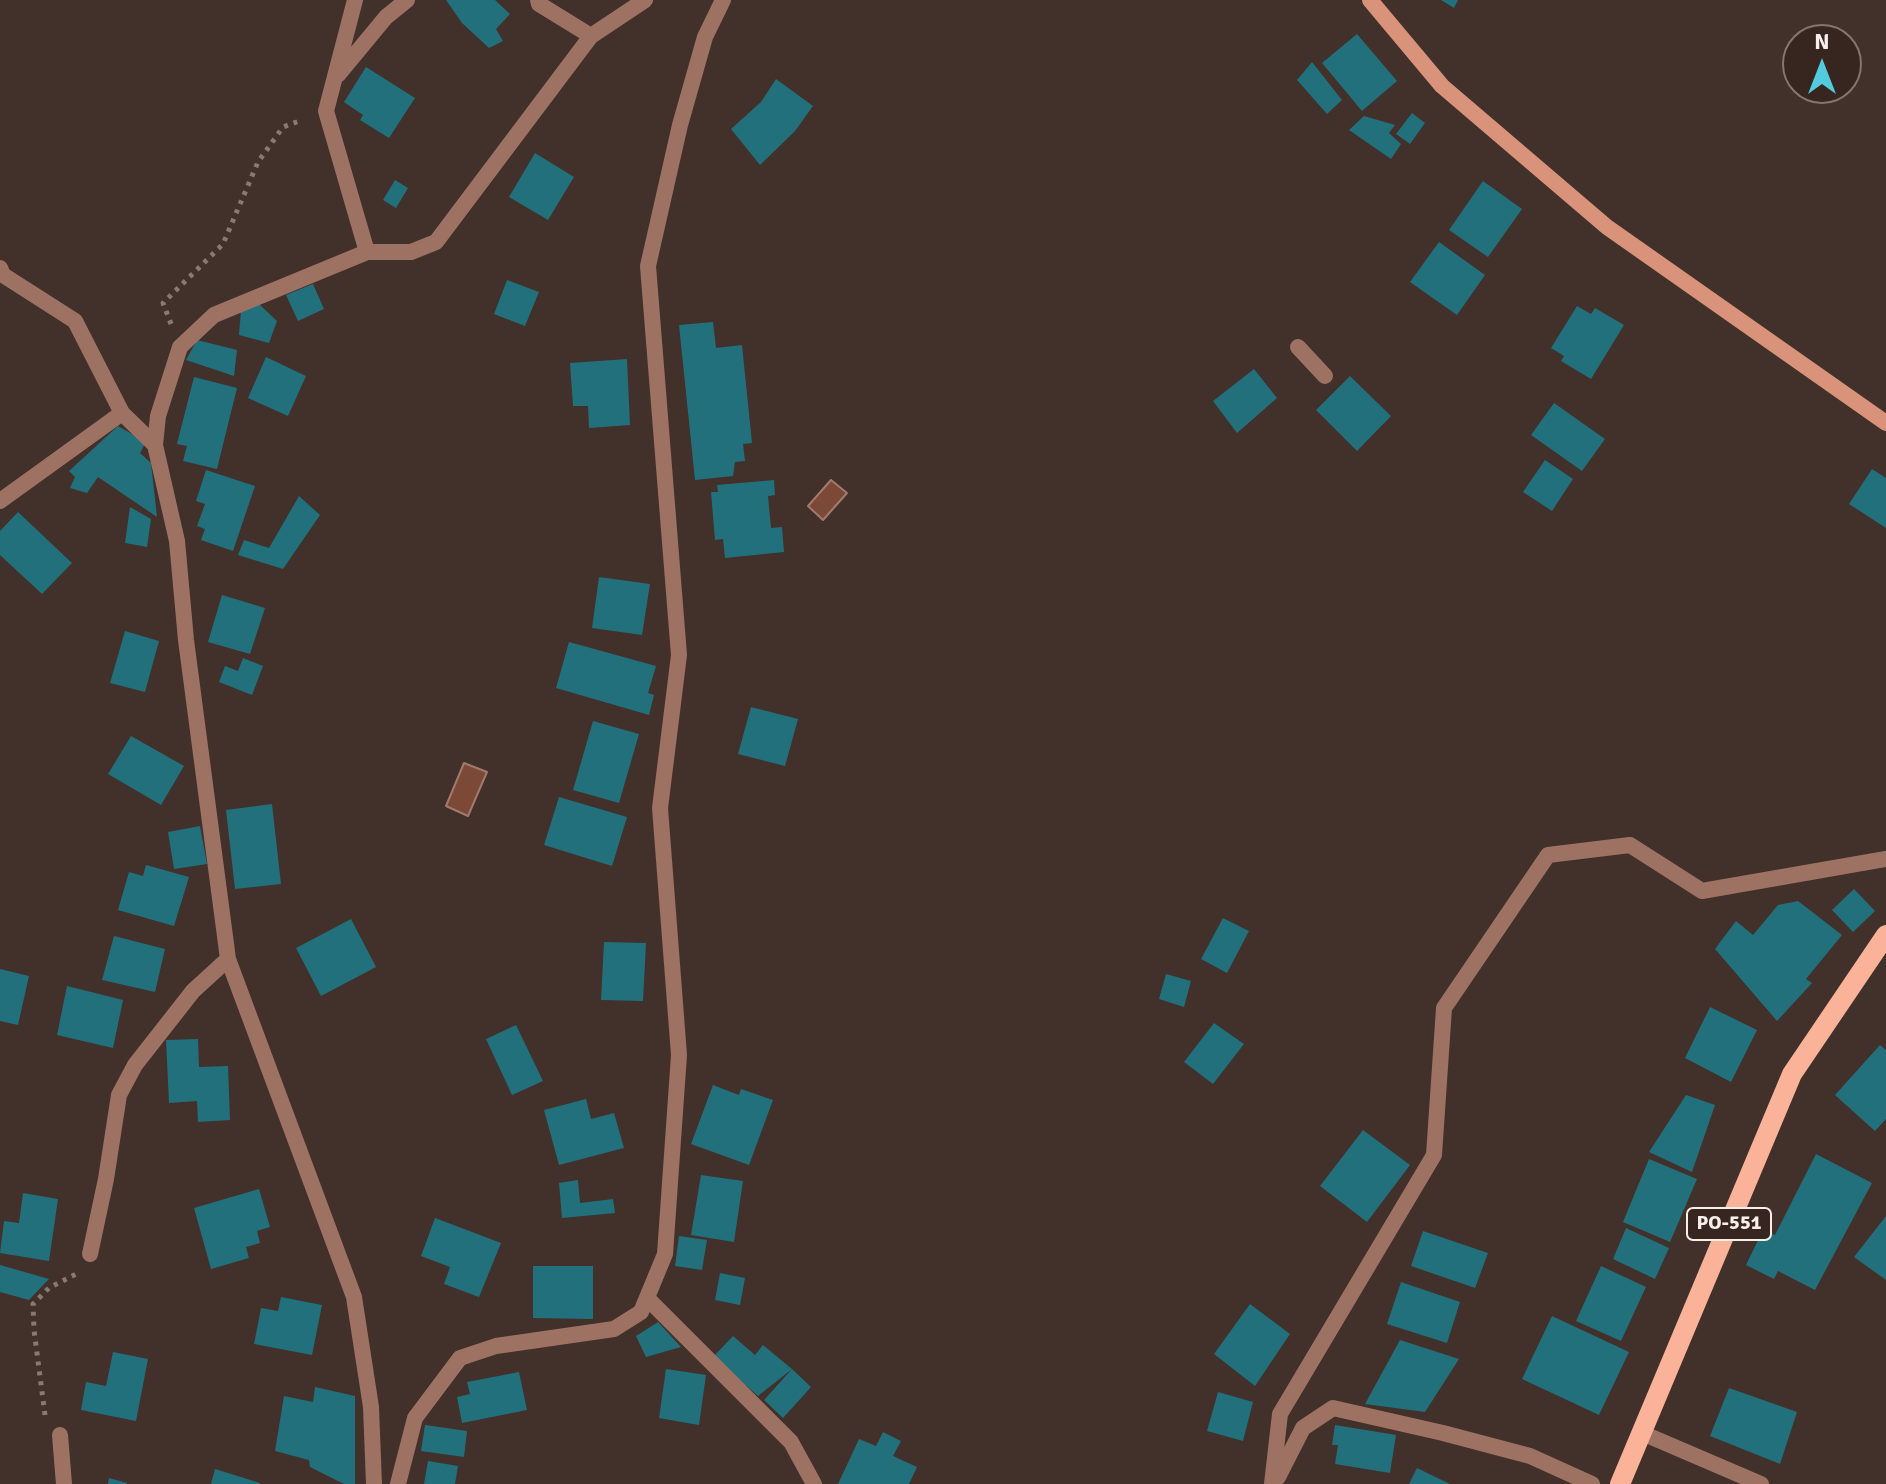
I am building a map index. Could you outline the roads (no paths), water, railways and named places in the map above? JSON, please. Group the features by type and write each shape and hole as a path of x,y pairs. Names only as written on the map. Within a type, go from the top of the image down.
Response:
{"main road":[{"name":"PO-551","path":"1620,1484 1792,1074 1886,935"},
{"name":"PO-551","path":"1860,976 1886,963"}],"street":[{"path":"355,0 326,111 367,252"},
{"path":"335,78 386,17 407,0"},
{"path":"538,0 539,4 591,36"},
{"path":"374,1484 371,1407 354,1297 228,959 186,640 177,541 155,445 158,416 180,347 214,315 367,252 411,252 436,242 591,36 645,0"},
{"path":"398,1484 415,1418 460,1358 496,1346 614,1329 641,1312 665,1254 679,1055 660,808 679,655 648,266 680,125 701,52 723,0"},
{"path":"1370,0 1442,86 1607,227 1886,423"},
{"path":"0,268 3,275 75,321 122,413 155,445"},
{"path":"1298,347 1325,376"},
{"path":"0,501 122,413"},
{"path":"1273,1484 1280,1414 1434,1155 1444,1008 1548,855 1630,845 1702,891 1886,859"},
{"path":"90,1254 119,1095 135,1065 193,991 228,959"},
{"path":"648,1299 791,1442 814,1484"},
{"path":"1273,1484 1303,1428 1333,1408 1530,1456 1592,1484"},
{"path":"1642,1433 1761,1484"},
{"path":"60,1435 64,1484"}]}
